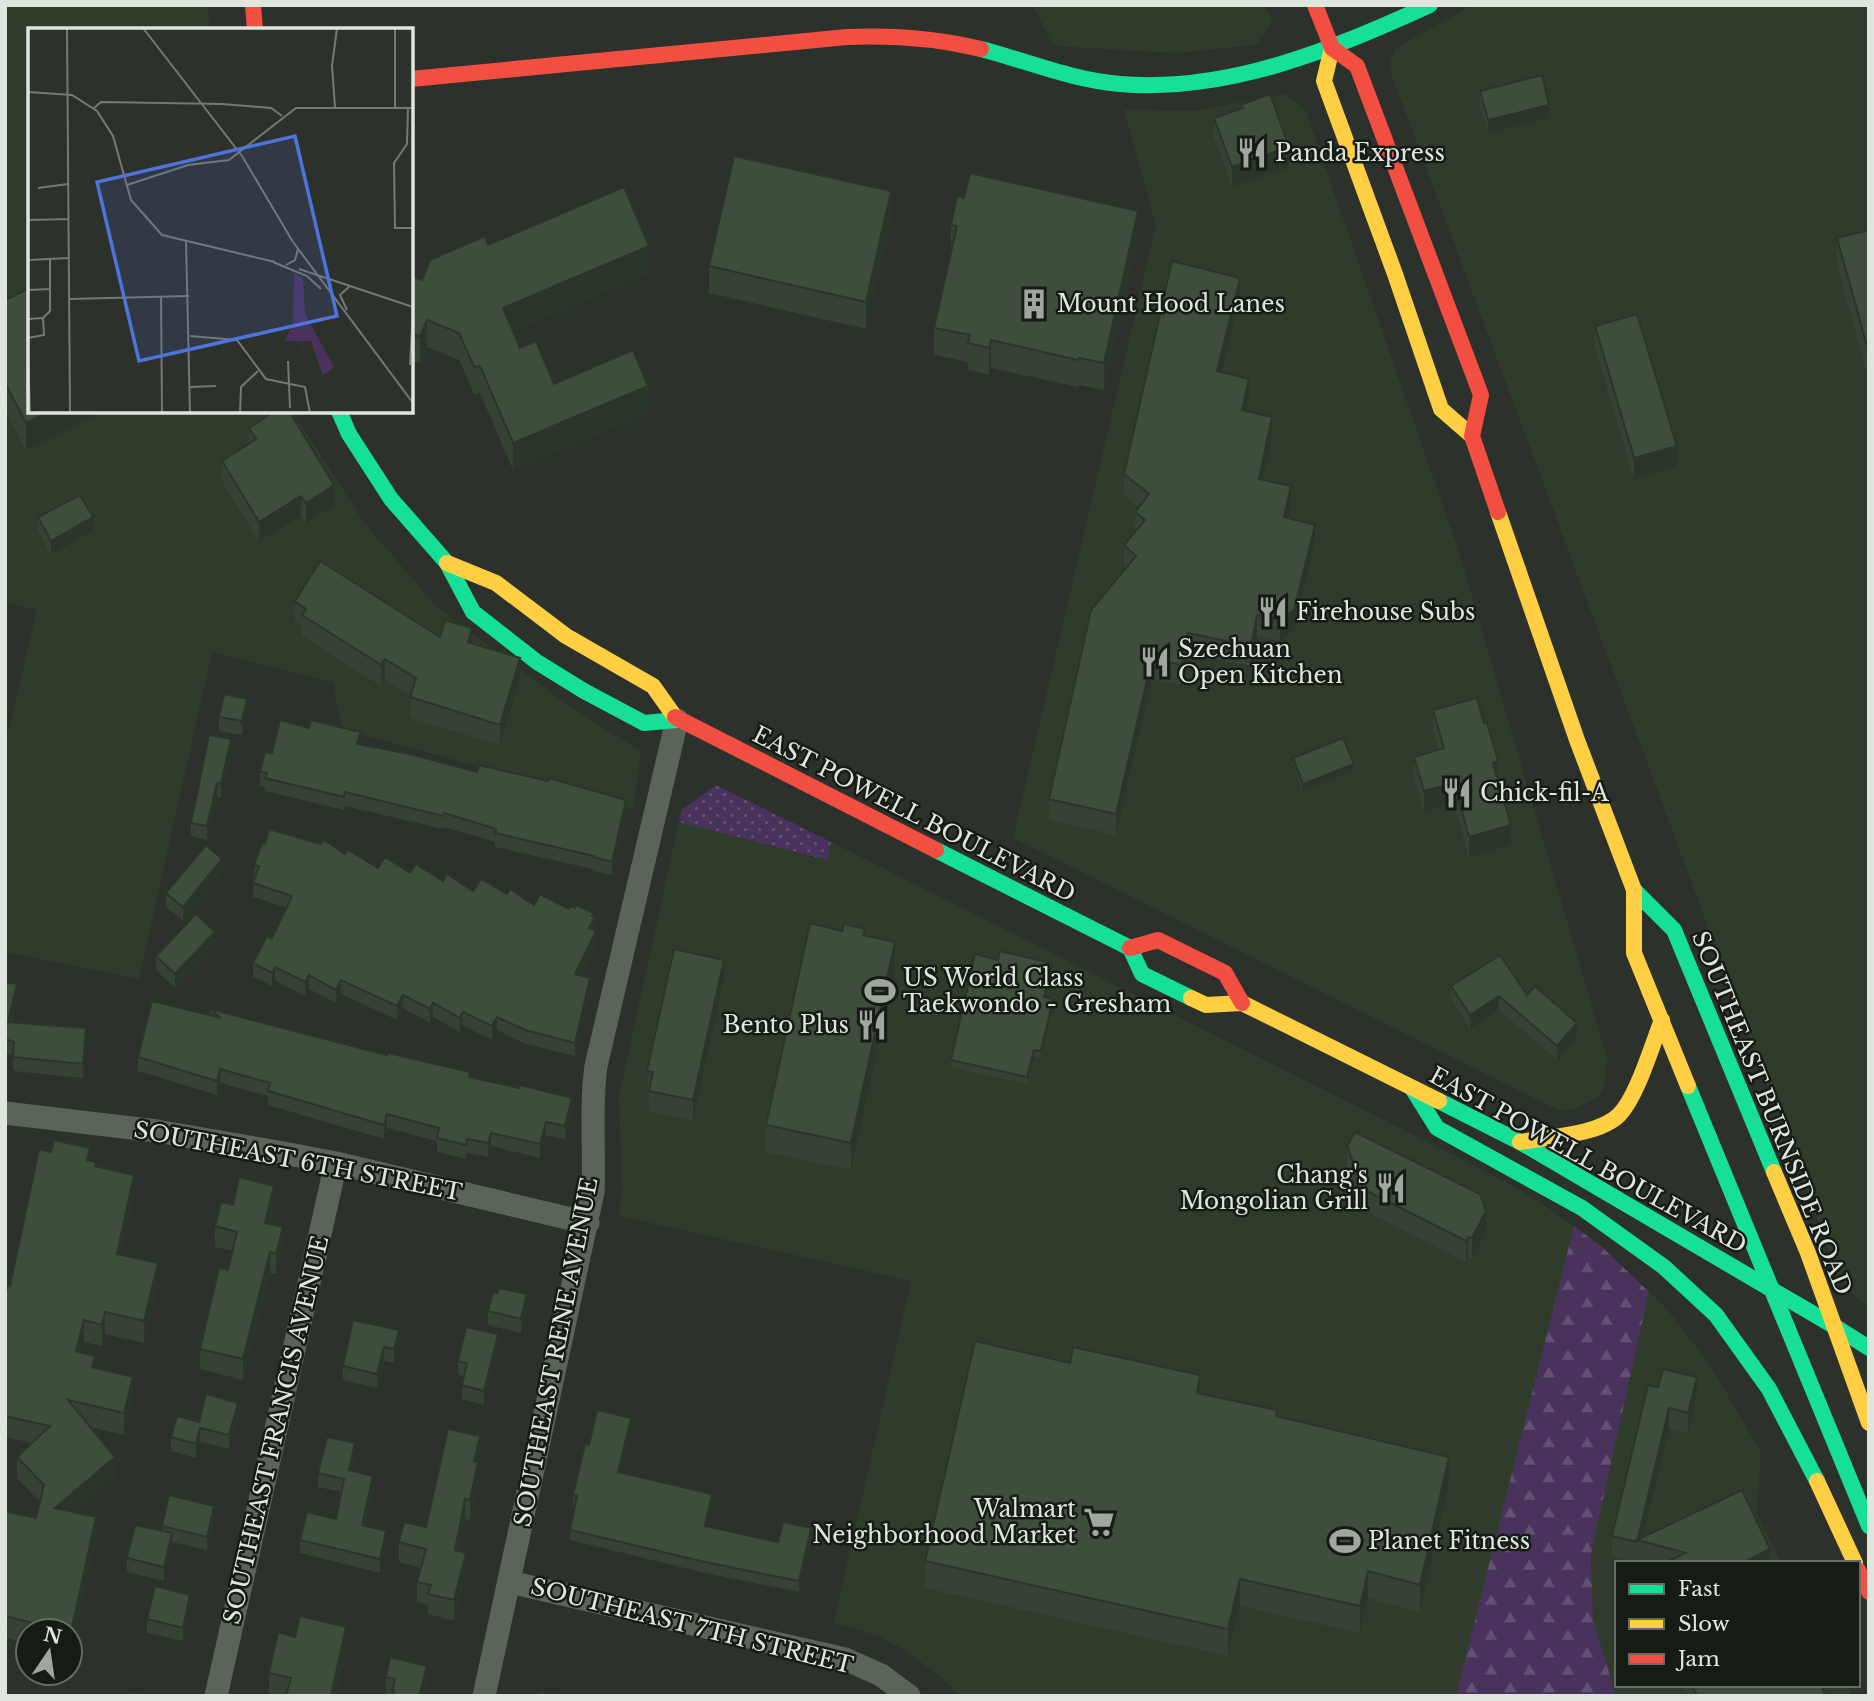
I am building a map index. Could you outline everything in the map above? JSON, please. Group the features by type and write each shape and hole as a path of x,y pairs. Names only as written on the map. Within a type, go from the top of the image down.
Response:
{"main road":[{"path":"253,5 255,28"},
{"path":"1315,5 1332,48 1357,66 1481,395 1472,436"},
{"path":"413,79 846,36 887,36 947,42 986,50 1039,68 1119,84 1157,84 1226,78 1286,63 1332,48 1430,5"},
{"name":"SOUTHEAST BURNSIDE ROAD","path":"1332,48 1324,81 1441,409 1472,436 1577,740 1634,890 1634,953 1869,1526"},
{"name":"EAST POWELL BOULEVARD","path":"340,413 349,434 391,499 447,563 473,612 537,662 644,723 677,720"},
{"name":"EAST POWELL BOULEVARD","path":"447,563 496,583 566,636 653,686 677,720 1130,948 1142,974 1206,1005 1242,1003 1520,1142 1869,1348"},
{"name":"SOUTHEAST BURNSIDE ROAD","path":"1634,890 1674,930 1808,1253 1869,1423"},
{"path":"1130,948 1158,940 1225,973 1242,1003"},
{"path":"1520,1142 1606,1123 1618,1115 1628,1103 1662,1020"},
{"path":"1412,1088 1437,1128 1540,1183 1591,1214 1664,1267 1716,1315 1769,1389 1802,1450 1854,1561"},
{"path":"1860,1574 1869,1592"}],"street":[{"name":"SOUTHEAST RENE AVENUE","path":"484,1696 588,1223 593,1192 594,1145 591,1111 597,1066 677,720"},
{"name":"SOUTHEAST 6TH STREET","path":"5,1113 157,1131 336,1163 588,1223"},
{"name":"SOUTHEAST FRANCIS AVENUE","path":"216,1696 336,1163"},
{"name":"SOUTHEAST 7TH STREET","path":"509,1582 845,1659 881,1675 909,1696"}],"shaded area":[{"path":"5,5 208,5 210,28 28,28 28,413 293,413 366,525 435,605 565,703 641,752 633,809 342,729 333,682 212,652 139,979 5,952 5,746 37,610 5,602"},
{"path":"1033,5 1265,5 1272,21 1256,45 1177,53 1053,46"},
{"path":"1473,5 1869,5 1869,1309 1850,1292 1836,1271 1392,76 1390,62 1396,48"},
{"path":"1284,94 1305,109 1458,549 1607,1058 1604,1087 1599,1097 1572,1110 1558,1110 1013,838 1156,225 1124,110 1194,111"},
{"path":"679,822 826,860 831,842 1489,1173 1540,1202 1602,1247 1524,1696 960,1696 938,1674 899,1647 878,1636 834,1622 911,1281 619,1216 622,1190 619,1096"},
{"path":"1649,1292 1670,1313 1710,1365 1761,1452 1757,1514 1781,1561 1615,1561 1615,1687 1849,1687 1853,1696 1615,1695 1593,1619 1591,1554"}],"green space":[{"path":"716,785 831,842 827,860 679,822 682,810"},
{"path":"1574,1226 1602,1247 1649,1292 1591,1554 1593,1619 1616,1696 1456,1696"}],"building":[{"path":"1542,75 1549,105 1488,120 1480,91"},
{"path":"1270,94 1289,147 1232,167 1214,118 1243,108 1241,105"},
{"path":"734,156 891,191 866,302 709,266"},
{"name":"Mount Hood Lanes","path":"970,173 1138,211 1104,363 1079,358 1078,360 991,340 989,348 968,343 970,335 934,328 957,226 951,225 957,196 964,198"},
{"path":"624,187 649,246 503,308 520,348 536,341 554,384 633,350 648,386 513,443 480,366 474,367 459,333 427,320 420,337 413,334 413,277 422,280 430,260 485,236 488,245"},
{"path":"1869,230 1869,353 1837,238"},
{"path":"1172,261 1240,278 1217,371 1249,379 1242,410 1272,417 1259,479 1291,486 1284,517 1315,525 1294,610 1280,620 1257,615 1251,646 1188,633 1181,665 1152,658 1116,814 1049,799 1091,610 1136,556 1124,545 1145,520 1135,512 1149,494 1124,474"},
{"path":"28,289 28,413 46,413 26,423 5,383 5,300"},
{"path":"1637,314 1677,446 1634,458 1595,326"},
{"path":"272,413 290,413 334,485 306,503 301,496 259,522 222,461 256,439 249,428"},
{"path":"80,495 93,517 51,541 38,517"},
{"path":"320,561 440,637 445,620 472,628 468,642 520,658 500,725 410,697 416,678 385,659 381,665 302,615 306,609 295,601"},
{"path":"224,694 247,699 242,721 219,717"},
{"name":"Chick-fil-A","path":"1477,698 1498,761 1493,763 1511,825 1469,837 1454,783 1424,791 1414,757 1444,748 1433,710"},
{"path":"280,720 309,728 311,720 360,732 357,744 410,754 477,772 479,765 548,781 549,778 626,800 612,862 495,833 496,829 444,813 443,816 345,792 344,797 265,778 267,773 260,772 265,752 272,753"},
{"path":"209,735 231,739 221,784 217,783 207,826 191,823"},
{"path":"1343,738 1354,764 1303,784 1293,758"},
{"path":"269,829 321,844 324,840 345,854 348,850 378,868 385,857 410,873 416,864 443,881 447,874 473,891 481,879 507,894 510,889 534,905 540,894 569,909 571,906 575,908 576,905 594,913 592,916 595,917 589,928 596,931 575,974 590,978 575,1043 525,1030 497,1017 492,1026 463,1012 460,1018 433,1003 430,1009 403,995 397,1006 341,980 336,990 309,975 305,982 275,967 272,973 253,963 267,936 272,938 292,896 253,883 259,866 254,865"},
{"path":"206,845 222,859 183,907 166,893"},
{"path":"196,914 215,932 175,974 156,956"},
{"path":"810,923 842,931 844,924 865,929 863,935 895,942 851,1143 766,1125"},
{"path":"674,949 724,960 693,1100 649,1091 653,1072 647,1071"},
{"path":"1000,951 1052,963 1044,997 1053,999 1041,1051 1034,1050 1027,1077 951,1060 975,954 998,960"},
{"path":"1500,955 1527,995 1535,986 1577,1023 1557,1046 1499,996 1470,1015 1451,986"},
{"path":"5,982 17,984 8,1022 86,1028 83,1064 13,1057 14,1042 5,1039"},
{"path":"152,1001 221,1018 210,1009 387,1055 388,1053 470,1072 469,1077 519,1088 520,1085 572,1098 565,1126 546,1122 540,1144 491,1133 488,1143 467,1139 466,1145 437,1138 439,1128 387,1114 384,1125 268,1091 270,1083 220,1069 217,1081 138,1057"},
{"path":"1355,1132 1480,1194 1486,1211 1472,1238 1468,1237 1466,1241 1363,1189 1347,1146"},
{"path":"54,1140 90,1148 87,1160 96,1162 95,1166 134,1175 117,1254 158,1263 144,1321 105,1312 102,1325 84,1320 76,1351 95,1356 92,1367 133,1377 124,1413 68,1400 115,1457 55,1508 96,1517 74,1617 14,1618 5,1616 5,1511 36,1518 44,1485 17,1457 50,1426 5,1416 5,1295 8,1285 10,1286 39,1149 51,1152"},
{"path":"239,1177 274,1186 265,1223 283,1227 276,1254 270,1252 243,1359 200,1349 219,1268 228,1270 237,1232 215,1226 221,1202 233,1205"},
{"path":"499,1288 527,1294 521,1319 488,1311 493,1292 497,1293"},
{"path":"353,1320 399,1330 394,1349 384,1347 377,1374 343,1366"},
{"path":"466,1327 498,1334 484,1391 462,1385 467,1363 458,1361"},
{"name":"Walmart Neighborhood Market","path":"975,1341 1070,1363 1073,1347 1200,1375 1197,1393 1277,1410 1276,1416 1449,1457 1420,1585 1368,1571 1360,1606 1240,1579 1228,1629 925,1561"},
{"path":"1663,1369 1697,1377 1688,1413 1669,1408 1637,1542 1612,1536 1648,1385 1658,1387"},
{"path":"206,1394 238,1403 229,1435 200,1428 196,1444 171,1437 177,1416 199,1422"},
{"path":"597,1410 631,1418 618,1472 712,1494 705,1526 778,1542 783,1522 811,1528 799,1581 570,1530 577,1496 573,1495 585,1444 589,1445"},
{"path":"448,1429 480,1436 470,1500 465,1499 455,1550 466,1553 454,1600 428,1594 431,1585 417,1582 426,1549 399,1542 404,1522 426,1527"},
{"path":"327,1437 355,1443 349,1470 373,1476 362,1525 386,1531 380,1559 300,1540 307,1512 336,1519 344,1479 318,1473"},
{"path":"1742,1490 1770,1549 1746,1561 1668,1561 1686,1553 1637,1540"},
{"path":"169,1495 214,1506 207,1537 162,1526"},
{"path":"135,1525 172,1533 164,1567 127,1558"},
{"path":"155,1586 190,1595 183,1628 147,1619"},
{"path":"300,1616 346,1627 331,1696 286,1695 291,1678 269,1673 278,1632 295,1637"},
{"path":"390,1657 427,1666 420,1693 428,1696 393,1696 395,1679 386,1677"},
{"path":"1693,1687 1822,1687 1826,1696 1697,1696"},
{"path":"132,1692 149,1696 131,1696"},
{"path":"540,1692 564,1696 539,1696"}],"traffic: fast":[{"path":"981,49 1102,82 1161,85 1201,82 1240,75 1318,52 1430,5"},
{"path":"340,413 349,434 391,499 447,563 473,612 537,662 644,723 677,720"},
{"path":"936,850 1130,948 1142,974 1191,998"},
{"path":"1634,890 1674,930 1774,1172"},
{"path":"1688,1086 1869,1526"},
{"path":"1412,1088 1437,1128 1582,1208 1664,1267 1716,1315 1769,1389 1817,1481"},
{"path":"1439,1101 1520,1142 1834,1326"},
{"path":"1834,1326 1869,1348"}],"traffic: slow":[{"path":"1332,48 1324,81 1441,409 1472,436"},
{"path":"1498,512 1577,740 1634,890 1634,953 1688,1086"},
{"path":"447,563 496,583 566,636 653,686 675,717"},
{"path":"1191,998 1206,1005 1242,1003 1439,1101"},
{"path":"1520,1142 1586,1131 1610,1122 1619,1115 1638,1084 1662,1020"},
{"path":"1774,1172 1808,1253 1869,1423"},
{"path":"1817,1481 1854,1561"}],"traffic: jam":[{"path":"253,5 255,28"},
{"path":"1315,5 1332,48 1357,66 1481,395 1472,436 1498,512"},
{"path":"413,79 847,37 914,38 981,49"},
{"path":"675,717 936,850"},
{"path":"1130,948 1158,940 1225,973 1242,1003"},
{"path":"1860,1574 1869,1592"}],"place":[{"name":"Panda Express","path":"1252,153"},
{"name":"Mount Hood Lanes","path":"1034,304"},
{"name":"Firehouse Subs","path":"1273,612"},
{"name":"Szechuan Open Kitchen","path":"1155,662"},
{"name":"Chick-fil-A","path":"1457,793"},
{"name":"US World Class Taekwondo - Gresham","path":"880,991"},
{"name":"Bento Plus","path":"872,1025"},
{"name":"Chang's Mongolian Grill","path":"1391,1188"},
{"name":"Walmart Neighborhood Market","path":"1099,1522"},
{"name":"Planet Fitness","path":"1345,1541"}]}
